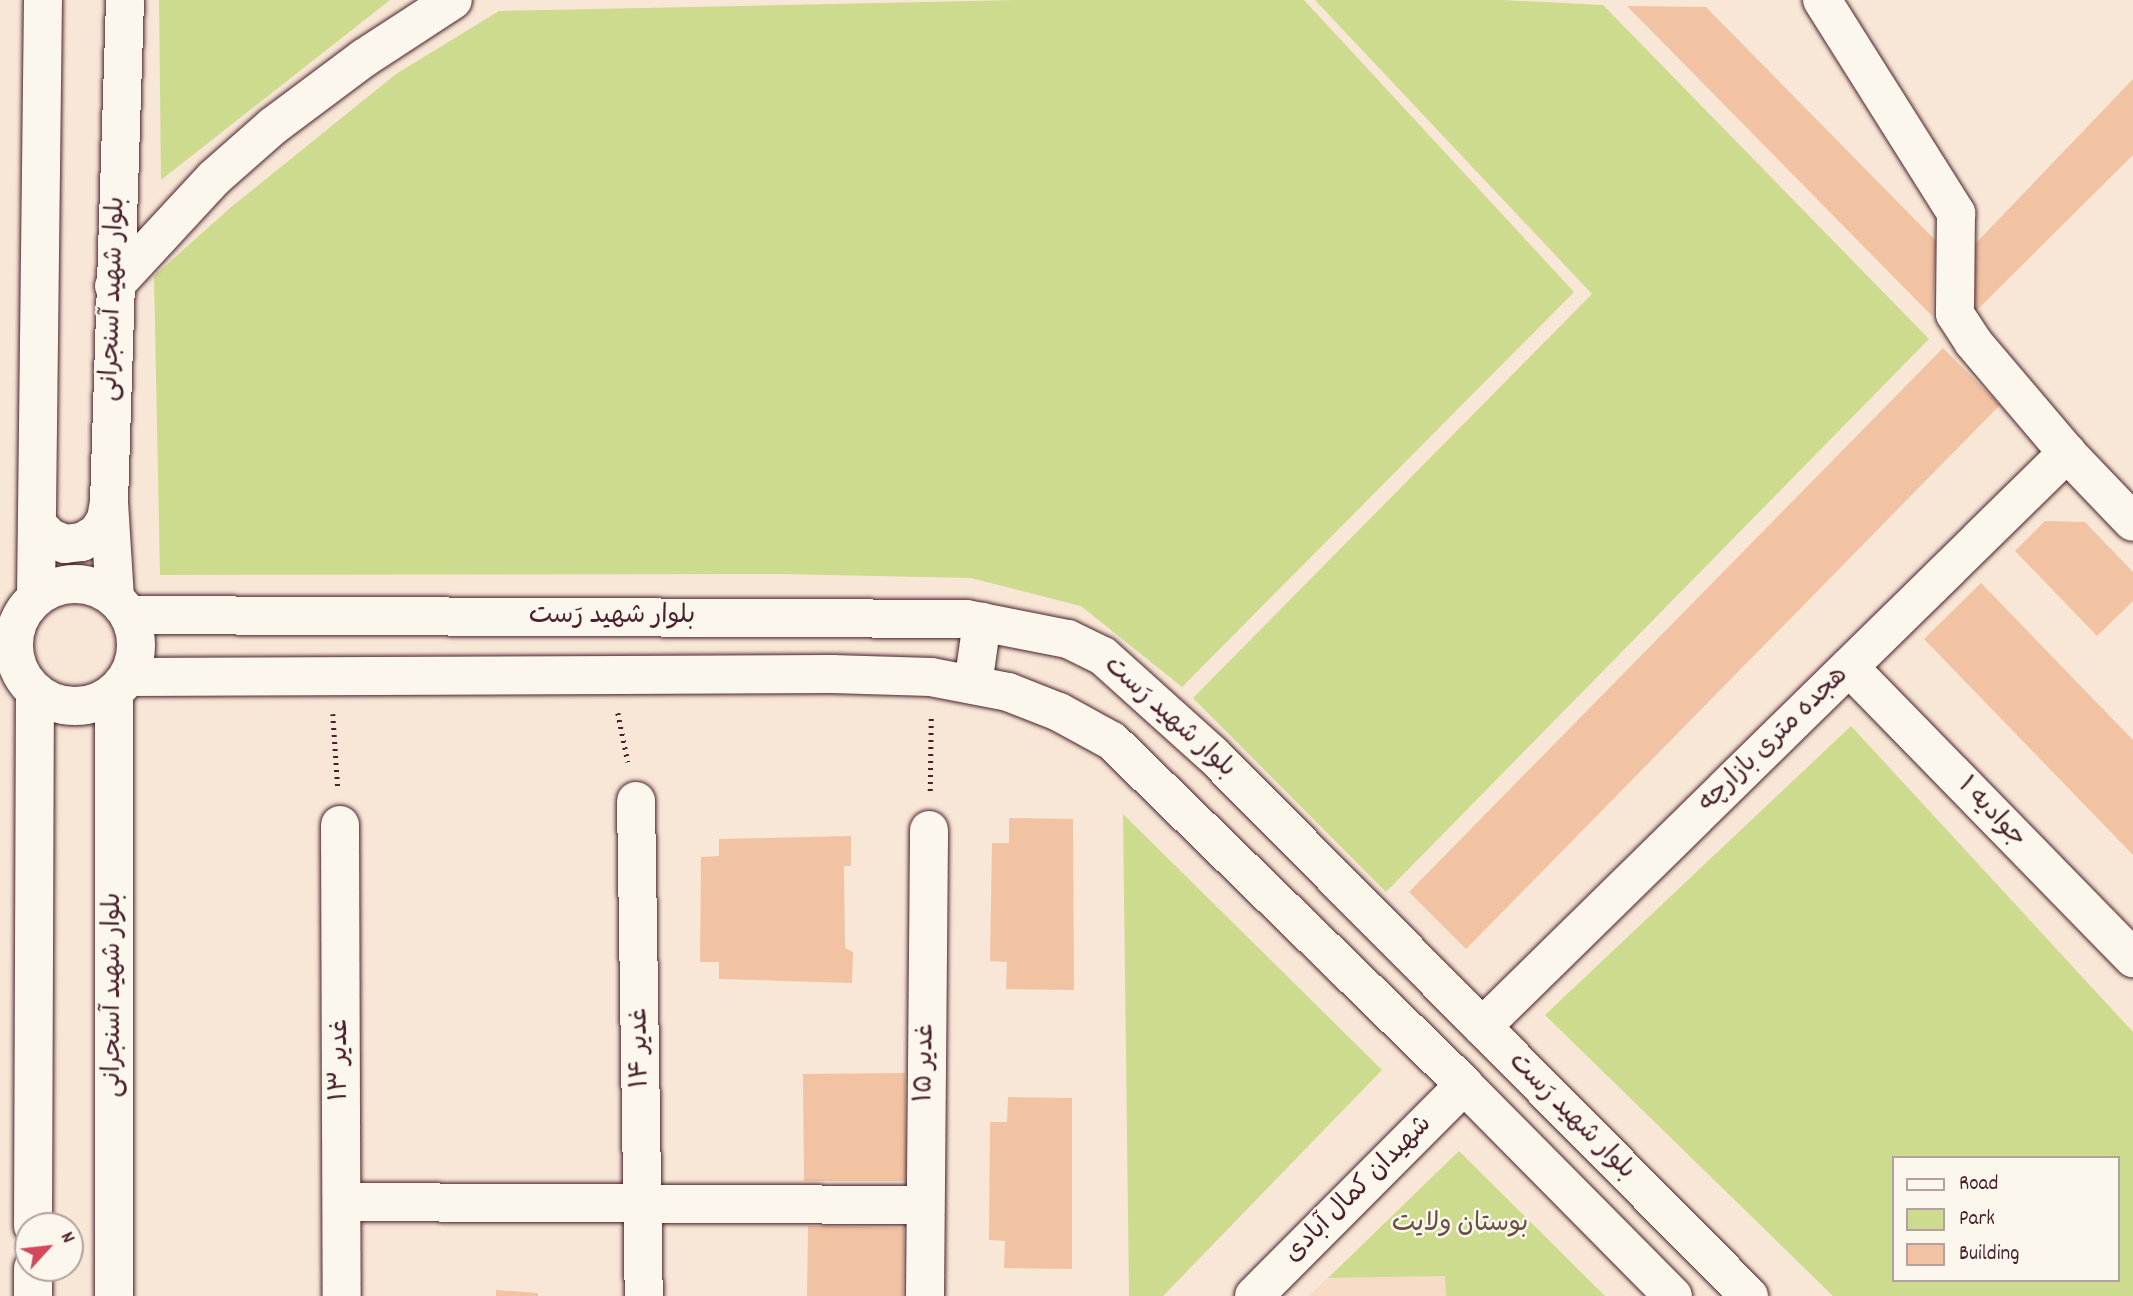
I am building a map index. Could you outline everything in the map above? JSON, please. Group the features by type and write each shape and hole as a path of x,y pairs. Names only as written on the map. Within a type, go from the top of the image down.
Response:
{"main road":[{"path":"33,1212 18,680 13,654 19,607 37,524 43,0"},
{"name":"بلوار شهید آسنجرانی","path":"122,606 108,502 125,0"},
{"path":"114,286 214,178 272,126 364,58 453,0"},
{"path":"1822,0 1956,213 1955,314 1973,342 2067,453 2133,522"},
{"name":"هجده متری بازارچه","path":"1482,1027 2067,453"},
{"path":"37,524 49,537 65,544 82,542 97,533 106,519 108,502"},
{"path":"18,680 53,703 74,707 95,703 121,685 136,657 136,646 122,606 97,587 76,583 54,586 19,607"},
{"name":"بلوار شهید رَست","path":"122,606 953,619 1068,639 1103,656 1212,754 1748,1296"},
{"path":"973,685 982,622"},
{"name":"جوادیه ۱","path":"1849,667 2133,958"},
{"name":"بلوار شهید رَست","path":"121,685 330,677 932,677 1008,692 1112,741 1464,1084 1673,1296"},
{"name":"بلوار شهید آسنجرانی","path":"114,1296 121,685"},
{"name":"غدیر ۱۴","path":"636,801 644,1296"},
{"name":"غدیر ۱۳","path":"340,825 342,1296"},
{"name":"غدیر ۱۵","path":"925,1296 929,830"},
{"name":"شهیدان کمال آبادی","path":"1254,1296 1464,1084"},
{"path":"341,1202 924,1205"}],"path":[{"path":"610,676 636,801"},
{"path":"330,677 340,825"},
{"path":"929,830 932,677"}],"shaded area":[{"path":"1446,1276 1446,1296 1308,1296 1328,1278"}],"green space":[{"path":"159,0 390,0 161,180"},
{"path":"1021,0 1304,0 1574,292 1182,687 1081,606 971,578 780,574 160,575 154,276 230,208 396,74 499,11"},
{"path":"1315,0 1503,0 1603,5 1929,339 1386,892 1193,698 1592,294"},
{"path":"1851,726 2133,1032 2133,1296 1833,1296 1545,1015"},
{"path":"1123,814 1382,1070 1163,1296 1129,1296"},
{"name":"بوستان ولایت","path":"1459,1151 1605,1296 1446,1296 1445,1276 1328,1278"}],"building":[{"path":"1627,6 1706,7 1936,241 1932,316"},
{"path":"2133,79 2133,155 1975,312 1975,244"},
{"path":"1943,348 2000,405 1466,949 1409,892"},
{"path":"2045,521 2085,522 2133,572 2133,601 2097,636 2015,551"},
{"path":"1981,583 2133,740 2133,855 1924,639"},
{"path":"1009,818 1073,819 1074,990 1006,989 1007,962 990,961 992,843 1009,843"},
{"path":"851,836 851,866 844,866 845,948 853,952 852,983 719,979 719,962 700,962 701,857 719,856 719,839"},
{"path":"905,1073 906,1181 804,1181 803,1074"},
{"path":"1008,1097 1072,1098 1072,1269 1004,1268 1005,1241 989,1240 990,1122 1007,1122"},
{"path":"808,1226 904,1228 903,1296 807,1296"},
{"path":"496,1290 538,1293 538,1296 496,1296"}]}
